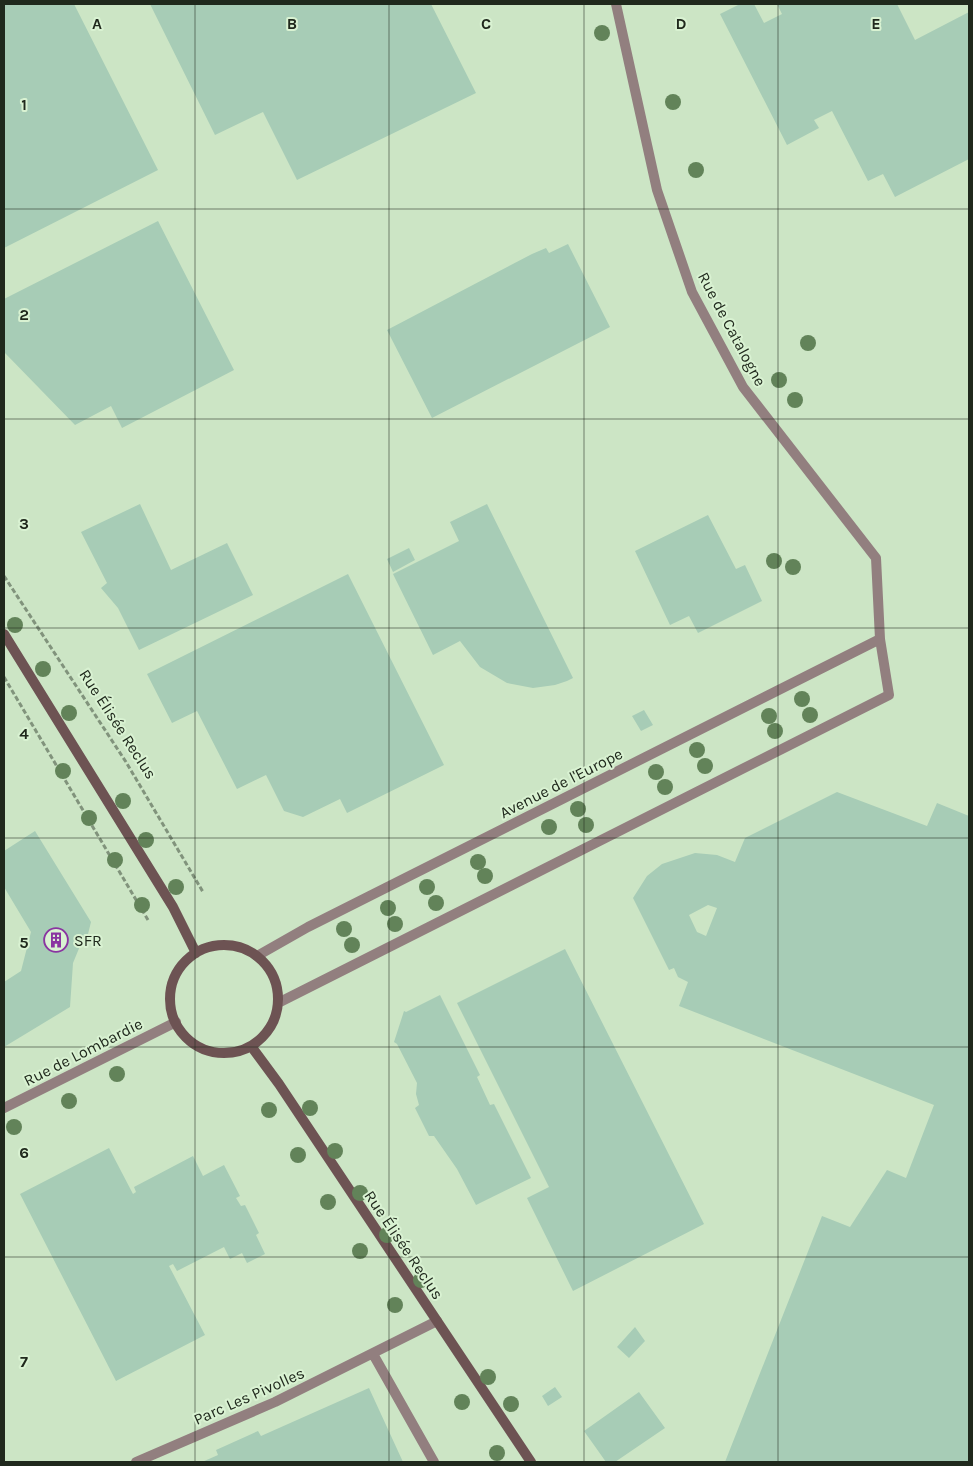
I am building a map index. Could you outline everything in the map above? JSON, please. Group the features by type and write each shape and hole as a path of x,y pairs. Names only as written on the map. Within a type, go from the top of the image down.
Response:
{"street":[{"name":"Rue de Catalogne","path":"278,1003 889,695 880,639 876,558 743,386 692,292 657,190 616,4"},
{"path":"4,634 173,907 196,953"},
{"name":"Avenue de l'Europe","path":"257,956 308,927 880,639"},
{"path":"227,945 243,948 257,956 269,969 277,985 278,1003 274,1020 265,1035 251,1046 235,1052 217,1053 200,1048 186,1037 176,1022 171,1008 171,992 176,977 184,964 196,953 211,947 227,945"},
{"name":"Rue de Lombardie","path":"4,1108 176,1022"},
{"name":"Rue Élisée Reclus","path":"251,1046 530,1462"},
{"name":"Parc Les Pivolles","path":"136,1462 275,1402 437,1322"},
{"path":"373,1354 434,1462"}],"path":[{"name":"Rue Élisée Reclus","path":"4,576 126,762 203,892"},
{"path":"4,677 148,920"}],"building":[{"path":"4,4 74,4 158,170 4,248"},
{"path":"150,4 431,4 476,93 297,180 263,112 215,135"},
{"path":"740,4 754,4 764,23 782,14 777,4 897,4 915,40 969,12 969,159 895,197 883,174 868,181 832,111 814,120 819,128 787,145 720,14"},
{"path":"158,221 234,370 122,428 111,406 75,425 4,352 4,299"},
{"path":"568,244 610,327 432,418 387,330 532,254 546,248 549,253"},
{"path":"140,504 171,570 227,543 253,595 139,650 118,608 101,588 107,583 81,532"},
{"path":"487,504 573,678 567,681 533,688 507,683 480,667 460,641 433,655 393,574 459,541 450,522"},
{"path":"708,515 736,569 745,565 762,601 698,633 689,616 670,625 635,551"},
{"path":"409,548 415,560 393,572 387,559"},
{"path":"348,574 444,765 347,813 340,799 303,817 284,811 266,775 237,789 197,711 172,723 147,674"},
{"path":"644,710 653,725 641,731 632,716"},
{"path":"837,792 927,826 937,803 969,816 969,1462 725,1462 822,1216 850,1227 887,1170 906,1178 934,1105 679,1006 688,982 678,977 674,968 669,970 633,898 647,876 662,864 695,853 717,855 735,862 745,838","holes":["708,905 717,908 706,936 697,932 689,915"]},
{"name":"SFR","path":"35,831 91,922 88,934 80,946 73,963 70,1007 4,1047 4,982 21,971 31,932 4,887 4,851"},
{"path":"565,949 704,1224 573,1291 527,1198 549,1187 457,1003"},
{"path":"440,995 480,1075 477,1077 490,1105 494,1104 531,1178 476,1205 457,1169 434,1136 429,1136 415,1108 419,1105 416,1094 417,1083 397,1044 394,1042 404,1011 406,1012"},
{"path":"109,1148 133,1194 136,1192 134,1187 193,1156 203,1176 224,1165 240,1196 236,1198 241,1206 245,1205 259,1233 256,1235 265,1254 247,1263 242,1253 230,1259 224,1247 177,1271 173,1264 169,1266 205,1335 116,1381 20,1194"},
{"path":"635,1327 645,1341 629,1358 617,1347"},
{"path":"555,1387 562,1397 548,1406 542,1396"},
{"path":"369,1388 403,1462 202,1462 218,1455 216,1450 258,1431 261,1436"},
{"path":"639,1392 665,1428 615,1462 606,1462 584,1431"}],"place":[{"name":"SFR","path":"56,940"}]}
